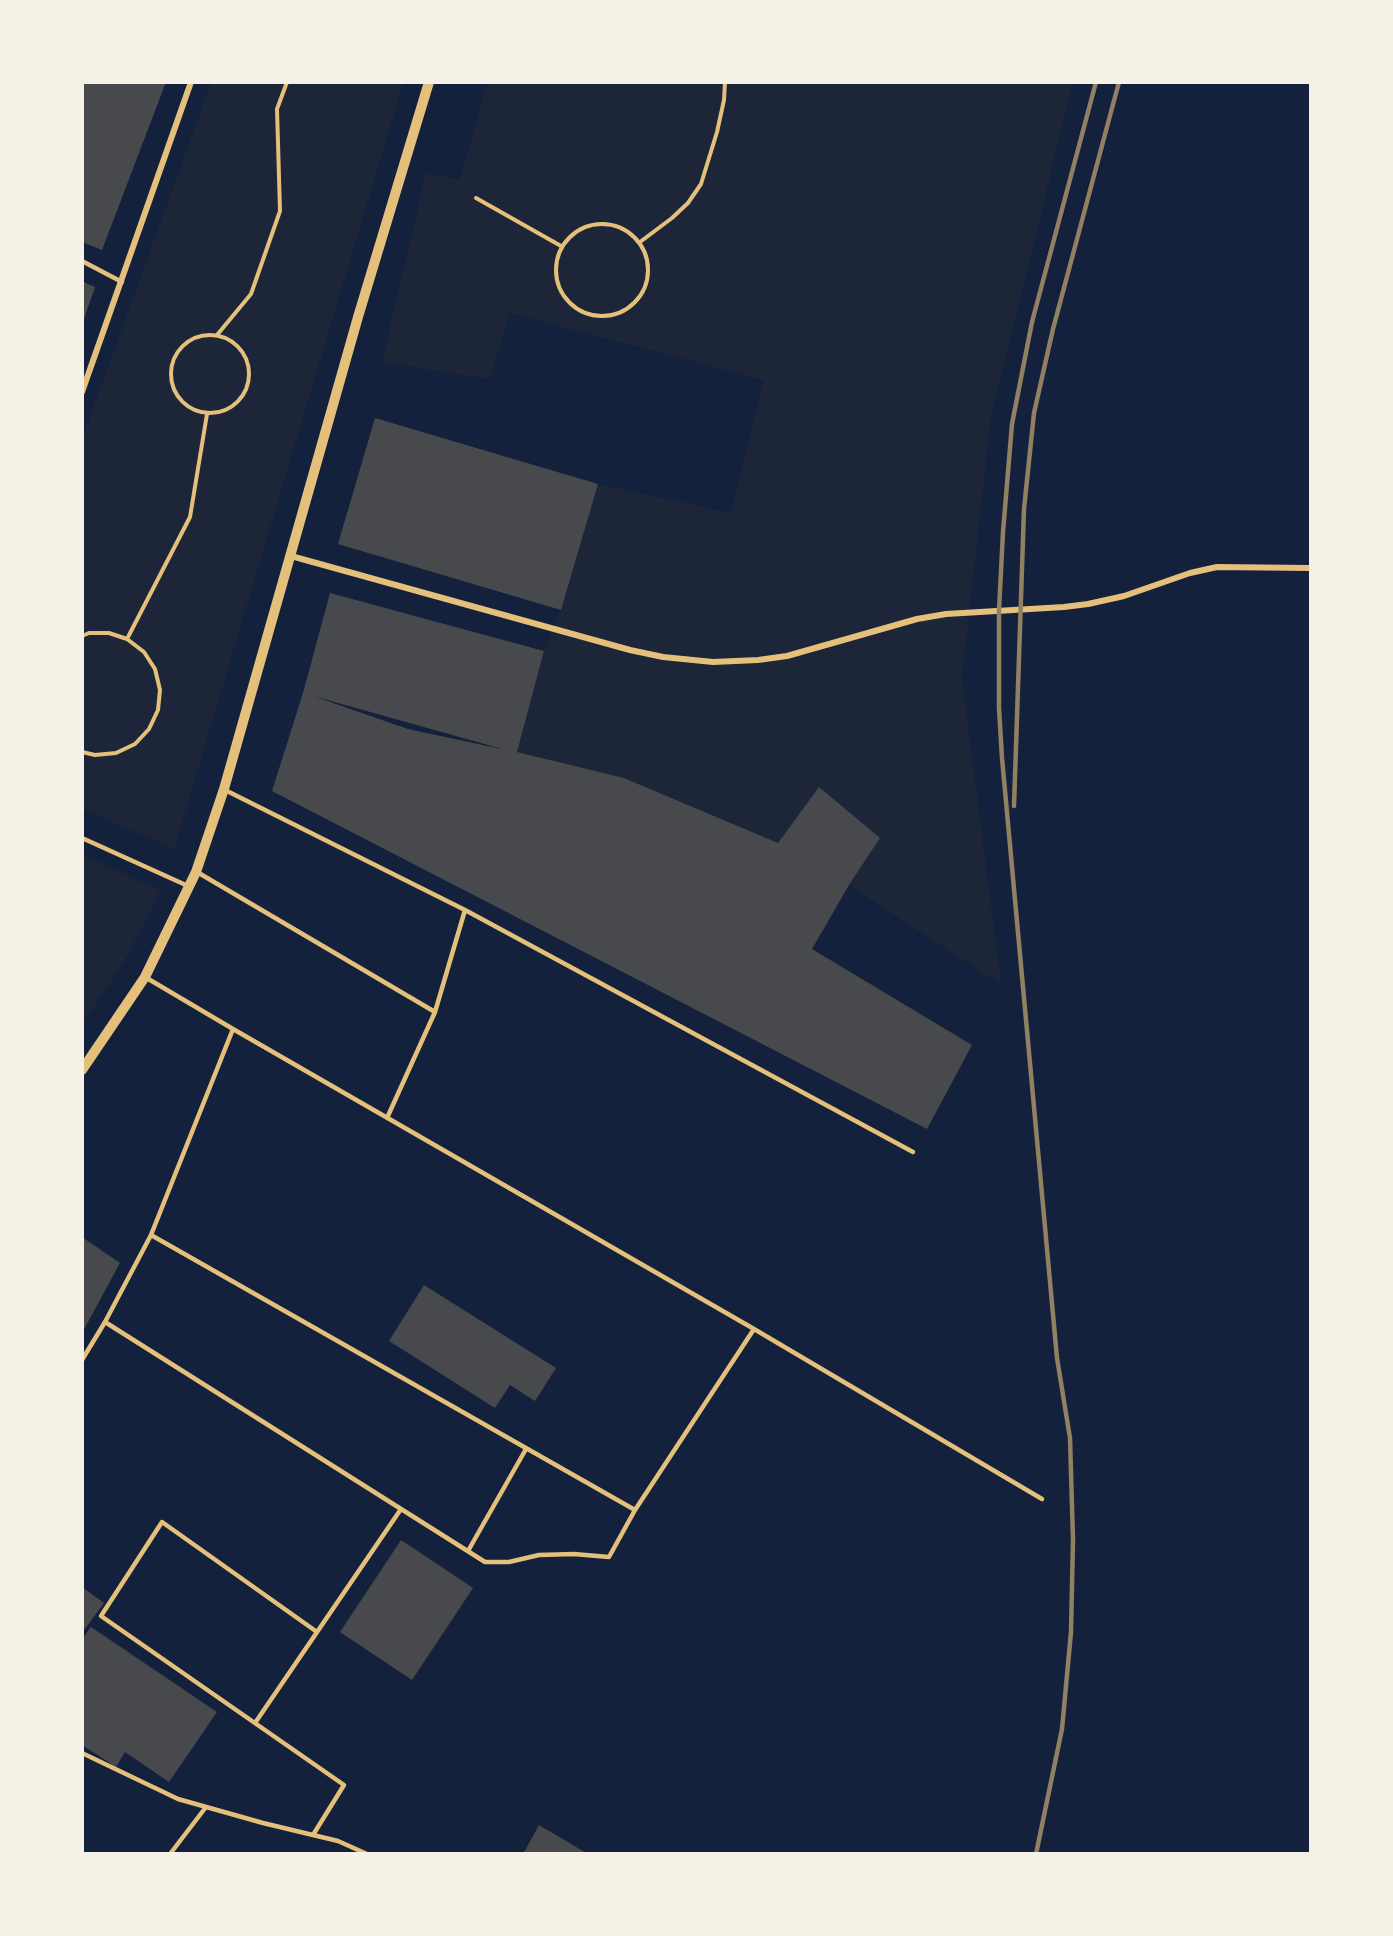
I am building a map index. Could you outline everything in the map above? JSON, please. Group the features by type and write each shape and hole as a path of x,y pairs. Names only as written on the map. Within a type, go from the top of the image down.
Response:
{"street":[{"path":"82,392 191,82"},
{"path":"82,1070 145,977 196,872 224,789 358,317 429,82"},
{"path":"291,556 630,650 663,657 713,662 787,656 917,619 946,614 1088,604 1124,596 1206,569 1311,568"}],"lane":[{"path":"82,261 122,282"},
{"path":"224,789 465,910 913,1152"},
{"path":"82,838 190,887"},
{"path":"196,872 435,1012"},
{"path":"387,1118 435,1012 465,910"},
{"path":"145,977 754,1329 1042,1499"},
{"path":"82,1360 151,1235 233,1029"},
{"path":"151,1235 634,1510"},
{"path":"105,1322 485,1562 509,1562 538,1555 574,1554 609,1557 634,1510 754,1329"},
{"path":"468,1551 526,1449"},
{"path":"255,1723 401,1509"},
{"path":"313,1835 344,1785 101,1616 162,1522 317,1632"},
{"path":"82,1753 178,1799 338,1841 367,1854"},
{"path":"170,1854 206,1807"}],"path":[{"path":"217,335 251,294 280,211 277,109 287,82"},
{"path":"640,242 688,203 701,184 717,132 724,100 725,82"},
{"path":"476,198 561,246"},
{"path":"598,222 621,226 640,242 647,257 649,276 640,297 624,311 617,315 600,317 583,312 567,301 557,282 555,264 561,246 577,229 598,222"},
{"path":"204,335 217,335 229,339 239,347 247,358 250,372 248,386 242,398 233,407 220,413 207,414 193,411 182,403 171,381 171,368 175,356 187,342 204,335"},
{"path":"127,639 190,517 207,414"},
{"path":"82,636 89,633 109,633 127,639 144,652 155,669 160,690 158,710 150,729 135,744 116,753 95,755 82,752"}],"shaded area":[{"path":"211,83 403,83 174,849 83,809 82,439"},
{"path":"487,83 1073,83 991,416 962,677 1001,985 849,885 880,838 819,788 778,843 624,778 517,752 544,651 561,610 598,484 731,513 764,380 510,313 490,379 382,362 426,173 460,180"},
{"path":"83,855 161,891 123,963 83,1023"}],"building":[{"path":"82,82 166,82 102,250 82,242"},
{"path":"82,281 95,287 83,322 82,322"},
{"path":"375,418 598,484 561,610 338,544"},
{"path":"330,593 544,651 517,752 624,778 778,843 819,787 880,838 849,885 812,949 972,1045 927,1129 272,791 303,693","holes":["313,696 506,750 408,729"]},
{"path":"82,1237 120,1263 82,1333"},
{"path":"424,1285 556,1368 535,1401 510,1385 495,1408 389,1341"},
{"path":"401,1540 473,1588 412,1680 340,1632"},
{"path":"82,1587 104,1603 85,1629 82,1627"},
{"path":"91,1627 217,1712 169,1782 125,1752 116,1767 82,1745 82,1639"},
{"path":"539,1825 588,1854 523,1854"}],"railway":[{"path":"1036,1854 1062,1729 1071,1632 1073,1540 1070,1438 1057,1358 1002,758 999,708 999,610 1012,424 1032,322 1096,82"},
{"path":"1014,806 1024,509 1034,413 1053,329 1119,82"}]}
